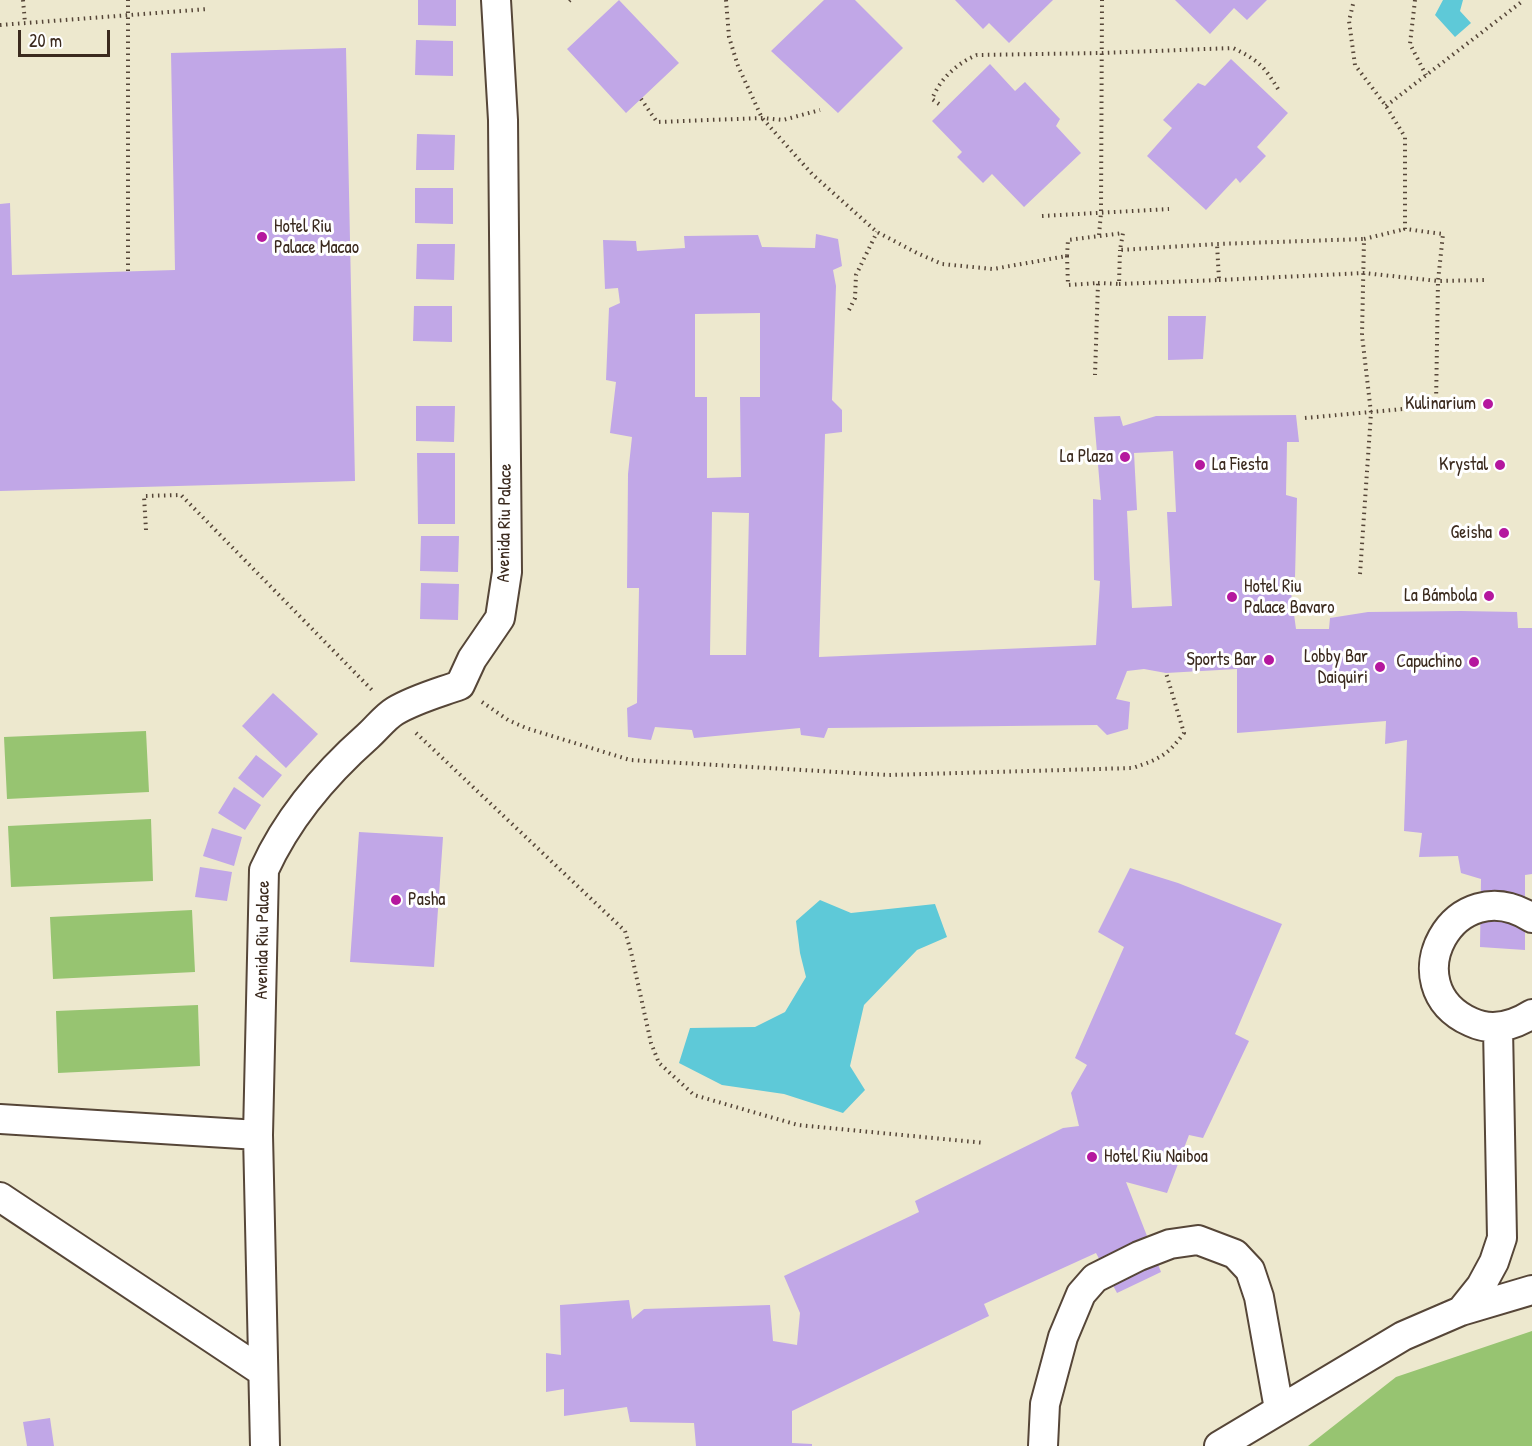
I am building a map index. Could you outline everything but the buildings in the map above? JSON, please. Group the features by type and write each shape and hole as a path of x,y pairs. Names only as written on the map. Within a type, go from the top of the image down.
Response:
{"street":[{"name":"Avenida Riu Palace","path":"265,1446 258,1135 264,870 275,846 311,794 346,755 394,712 415,701 460,686 472,659 500,618 507,572 502,120 496,0"},
{"path":"1532,918 1519,909 1499,905 1479,907 1461,915 1446,929 1436,947 1433,966 1436,986 1446,1004 1460,1017 1478,1026 1498,1028 1518,1023 1532,1014"},
{"path":"1461,1311 1494,1262 1502,1238 1498,1028"},
{"path":"0,1119 258,1135"},
{"path":"0,1197 263,1372"},
{"path":"1043,1446 1047,1395 1063,1337 1081,1294 1095,1278 1139,1256 1170,1244 1198,1240 1235,1254 1250,1270 1259,1297 1279,1409"},
{"path":"1219,1446 1403,1336 1461,1311 1532,1290"}],"path":[{"path":"23,0 25,23"},
{"path":"128,0 128,271"},
{"path":"726,0 729,37 738,66 762,118 812,174 877,232 917,254 942,264 993,269 1067,256"},
{"path":"1100,235 1102,0"},
{"path":"1354,0 1349,21 1355,65 1386,106 1405,137 1405,229"},
{"path":"1415,0 1410,44 1426,75"},
{"path":"1386,106 1524,0"},
{"path":"0,25 208,9"},
{"path":"939,104 932,99 937,86 962,61 977,55 1233,48 1264,67 1278,89"},
{"path":"1006,55 1016,54"},
{"path":"641,99 657,122 762,118 783,120 820,110"},
{"path":"1042,216 1169,209"},
{"path":"1120,250 1364,239 1405,229 1443,234 1438,280 1436,406 1305,418"},
{"path":"849,310 855,298 856,275 877,232"},
{"path":"1119,284 1123,233 1068,240 1068,285 1098,283 1119,284 1218,280 1364,273 1438,280 1487,280"},
{"path":"1360,574 1371,413 1362,335 1364,239"},
{"path":"1217,244 1218,280"},
{"path":"1095,375 1098,283"},
{"path":"146,530 144,496 181,495 394,712 625,932 632,952 651,1043 660,1063 694,1095 798,1125 985,1143"},
{"path":"460,686 508,720 526,728 630,760 888,775 1133,768 1155,761 1171,751 1184,733 1166,673"}],"green space":[{"path":"146,731 149,792 7,799 4,737"},
{"path":"151,819 153,881 11,887 8,826"},
{"path":"192,910 195,972 53,979 50,917"},
{"path":"198,1005 200,1066 58,1073 56,1011"},
{"path":"1532,1331 1532,1446 1308,1446 1396,1377"}],"water":[{"path":"1443,0 1463,0 1460,11 1471,23 1455,37 1435,15"},
{"path":"820,900 851,913 935,904 947,937 917,950 864,1005 850,1066 865,1090 843,1113 784,1094 722,1085 679,1063 690,1028 755,1027 785,1012 806,977 796,921"}],"place":[{"name":"Hotel Riu Palace Macao","path":"262,237"},
{"name":"Kulinarium","path":"1488,404"},
{"name":"La Plaza","path":"1125,457"},
{"name":"La Fiesta","path":"1200,465"},
{"name":"Krystal","path":"1500,465"},
{"name":"Geisha","path":"1504,533"},
{"name":"La Bámbola","path":"1489,596"},
{"name":"Hotel Riu Palace Bavaro","path":"1232,597"},
{"name":"Sports Bar","path":"1269,660"},
{"name":"Capuchino","path":"1474,662"},
{"name":"Lobby Bar Daiquiri","path":"1380,667"},
{"name":"Pasha","path":"396,900"},
{"name":"Hotel Riu Naiboa","path":"1092,1157"}]}
